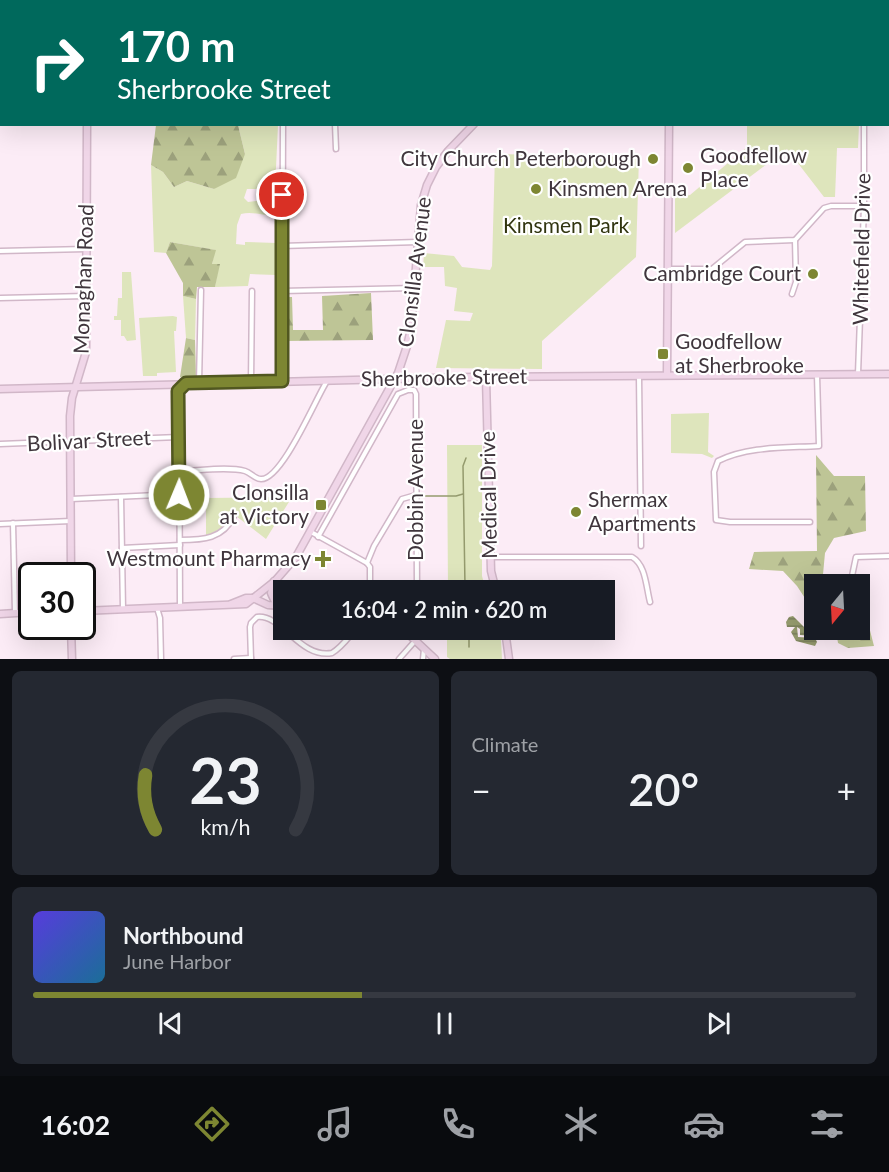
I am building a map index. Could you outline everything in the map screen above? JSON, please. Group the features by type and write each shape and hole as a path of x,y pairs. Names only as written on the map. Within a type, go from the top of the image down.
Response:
{"main road":[{"name":"Monaghan Road","path":"71,562 70,416 75,386 86,352 87,126"},
{"name":"Clonsilla Avenue","path":"275,580 296,557 311,532 395,379 407,346 421,205 427,185 436,167 448,151 472,126"},
{"path":"667,375 669,126"},
{"name":"Sherbrooke Street","path":"0,388 327,380 889,374"},
{"name":"Medical Drive","path":"488,378 491,571 493,580"},
{"name":"Clonsilla Avenue","path":"253,598 273,582"},
{"path":"96,610 246,604 250,603 253,598 264,604 273,605"},
{"path":"0,614 18,613"},
{"path":"71,640 72,659"},
{"path":"506,640 509,659"},
{"path":"416,641 435,659"}],"street":[{"path":"282,381 283,126"},
{"path":"335,126 336,149"},
{"name":"Whitefield Drive","path":"858,374 864,207 864,126"},
{"path":"792,294 796,282 795,240 824,208 831,206 864,207"},
{"path":"667,269 712,269 745,242 795,240"},
{"path":"281,246 418,243"},
{"path":"0,251 86,249"},
{"path":"282,291 414,288"},
{"path":"199,383 201,290"},
{"path":"251,382 252,291"},
{"path":"0,298 86,296"},
{"path":"810,522 716,520 714,472 718,461 729,456 764,449 819,446 817,374"},
{"path":"639,376 641,546"},
{"path":"180,471 246,471 258,479 265,479 272,475 285,458 327,380"},
{"path":"180,607 178,391 186,383"},
{"path":"165,384 178,391"},
{"name":"Dobbin Avenue","path":"318,537 398,393 414,390 416,394 417,580"},
{"name":"Bolivar Street","path":"0,444 179,436"},
{"path":"70,499 179,495"},
{"path":"367,563 374,546 402,499 416,495"},
{"path":"121,497 123,609"},
{"path":"122,548 209,539 221,534 229,526 234,516"},
{"path":"0,524 71,521"},
{"path":"13,524 15,613"},
{"path":"311,532 367,563 370,567 370,580"},
{"path":"852,574 856,557 889,556"},
{"path":"491,557 632,557 639,561 642,567 650,602"},
{"path":"157,608 160,618 161,659"},
{"path":"160,618 165,608"},
{"path":"234,659 251,659 251,623 257,617 266,618 273,624"},
{"path":"290,640 299,648 315,656 324,656 333,652 345,640"},
{"path":"399,659 416,641"},
{"path":"423,659 424,650"}],"green space":[{"path":"156,126 238,126 245,154 236,178 214,189 187,181 174,187 163,172 151,165"},
{"path":"238,126 278,126 275,189 247,189 244,198 248,202 275,199 275,215 241,214 237,225 236,244 276,243 276,275 250,274 248,286 215,287 219,264 212,264 215,250 170,242 166,253 154,252 151,165 163,172 174,187 187,181 214,189 245,154"},
{"path":"747,126 859,126 858,148 837,148 835,197 824,197 787,149 675,233 675,197 690,195 747,147"},
{"name":"Kinsmen Park","path":"495,154 639,157 636,257 542,341 542,369 436,368 446,320 470,321 473,313 454,311 457,288 445,286 444,267 423,267 424,253 454,256 462,267 490,270 492,266"},
{"path":"170,242 216,250 212,264 220,264 215,287 197,287 196,299 183,296 183,283 166,253"},
{"path":"122,272 131,272 136,340 127,341 124,336 121,336 121,320 114,320 114,316 117,316 118,298 122,298"},
{"path":"371,293 373,340 285,341 285,297 292,297 293,330 323,330 322,296"},
{"path":"183,296 196,299 195,340 186,338"},
{"path":"177,317 176,331 174,331 176,372 143,376 139,318"},
{"path":"186,338 195,340 196,376 180,377"},
{"path":"709,413 708,452 714,456 712,458 702,454 671,453 671,414"},
{"path":"447,445 482,445 483,580 448,580"},
{"path":"816,455 834,476 865,476 866,531 834,538 825,553 823,574 804,574 804,597 783,571 749,569 754,552 817,551"},
{"path":"292,497 266,539 232,513 222,528 206,536 206,498"},
{"path":"870,630 874,646 848,648 838,643 838,640 870,640"},
{"path":"447,640 501,640 502,659 450,659 447,657"}],"shaded area":[{"path":"793,616 804,627 804,635 800,635 800,629 797,627 798,637 804,637 804,640 816,640 815,646 796,641 791,632 795,627 787,627 786,622 789,617"}],"waterway":[{"path":"465,580 463,466 466,458"},
{"path":"425,496 463,494"},
{"path":"469,640 469,647"}],"place":[{"name":"City Church Peterborough","path":"653,159"},
{"name":"Goodfellow Place","path":"688,168"},
{"name":"Kinsmen Arena","path":"536,189"},
{"name":"Cambridge Court","path":"813,274"},
{"name":"Goodfellow at Sherbrooke","path":"663,354"},
{"name":"Clonsilla at Victory","path":"321,505"},
{"name":"Shermax Apartments","path":"576,512"},
{"name":"Westmount Pharmacy","path":"323,559"}],"route":[{"path":"179,495 178,391 182,386 186,383 282,381 282,195"}]}
